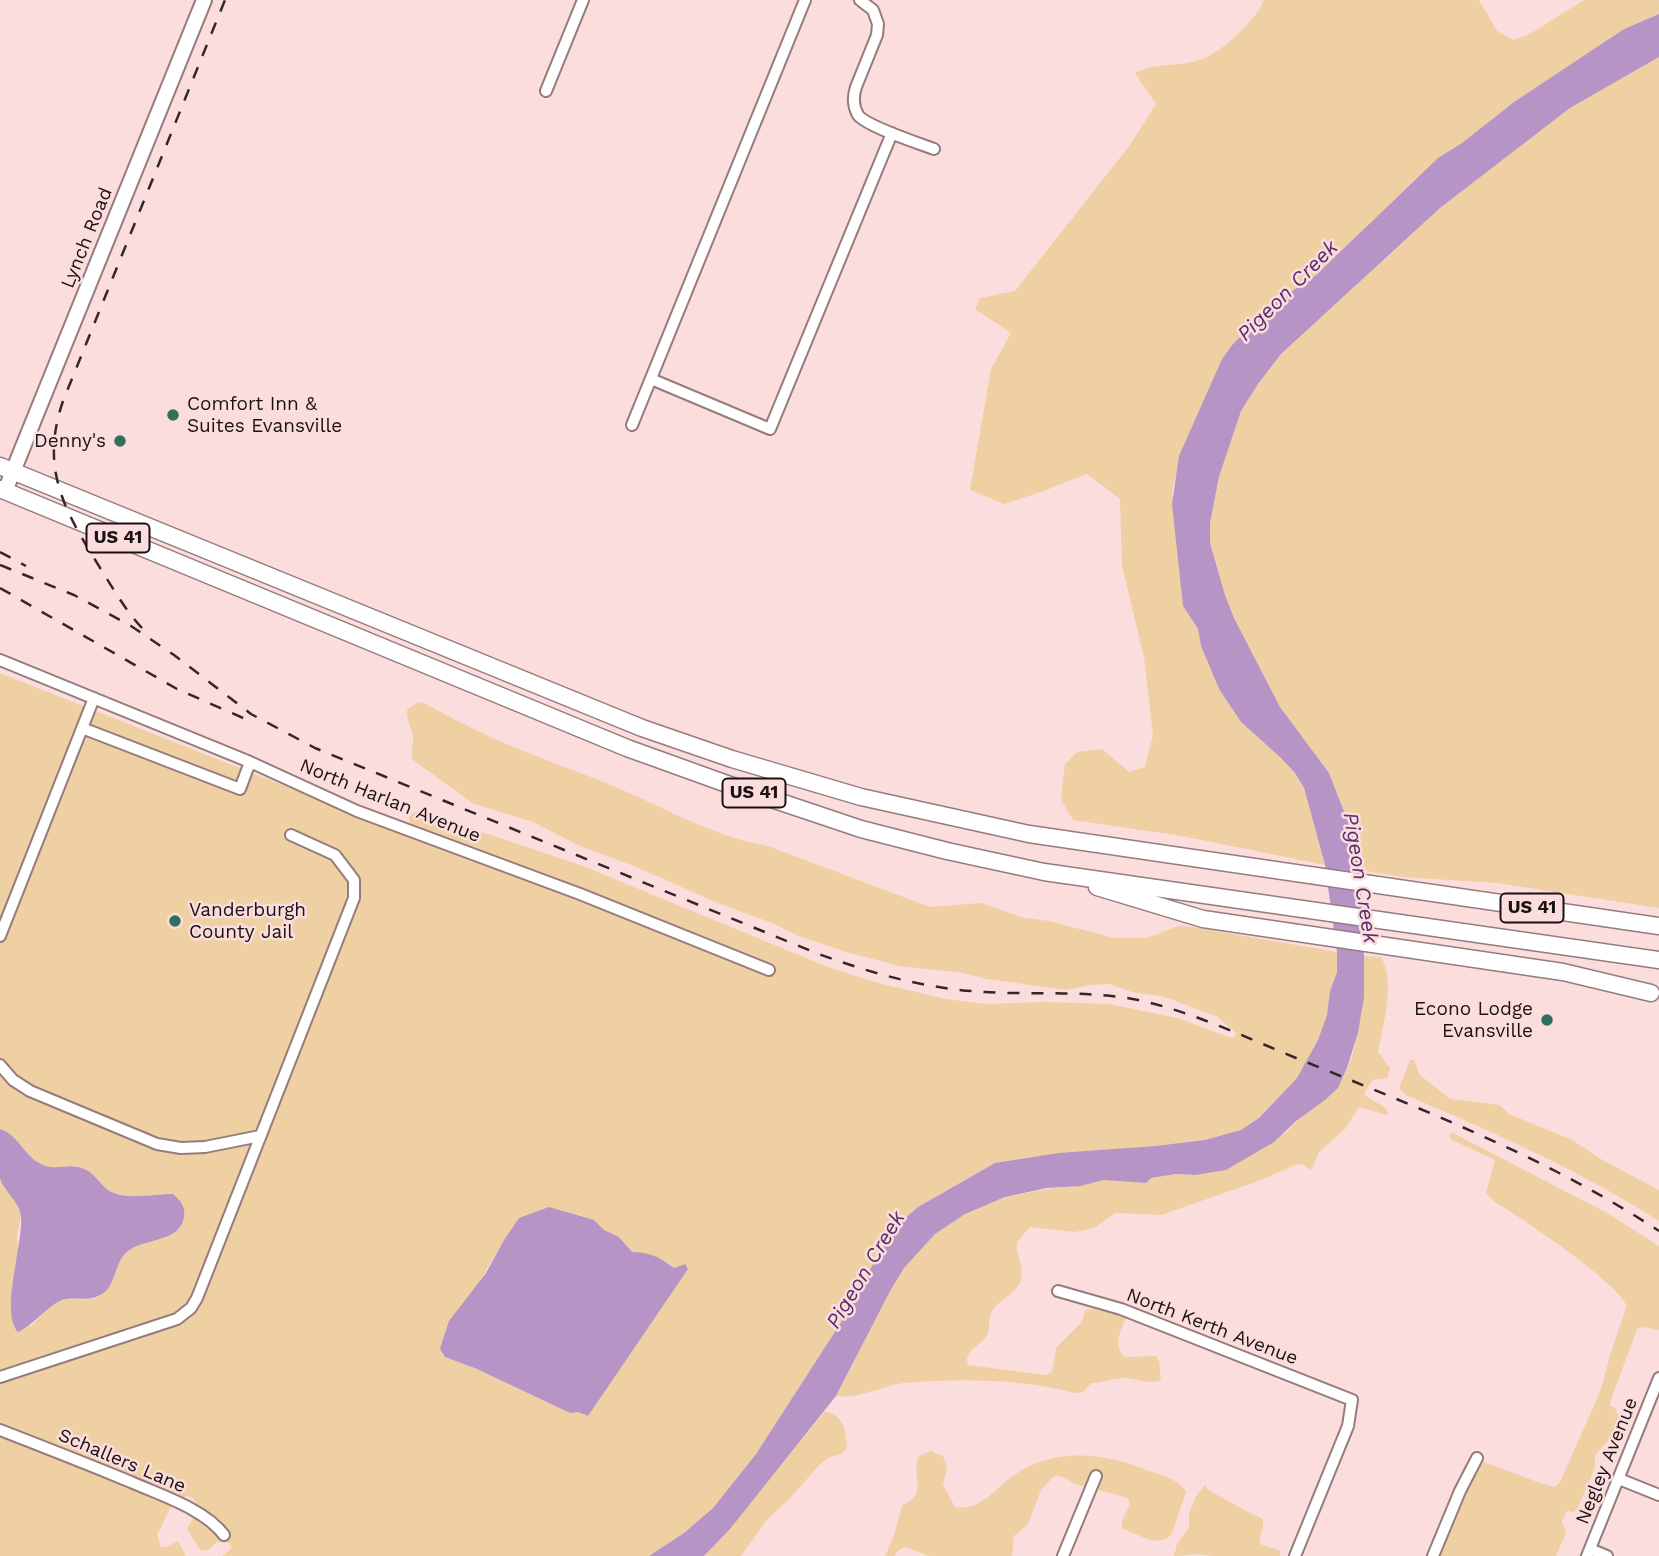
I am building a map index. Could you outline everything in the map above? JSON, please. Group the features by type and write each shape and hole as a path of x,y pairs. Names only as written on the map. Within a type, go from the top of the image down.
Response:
{"highway":[{"name":"US 41","path":"7,469 595,710 732,759 861,797 978,824 1075,841 1659,926"},
{"name":"US 41","path":"3,490 627,747 861,829 1044,872 1659,961"},
{"path":"1044,872 1203,919 1563,972 1656,991"}],"main road":[{"name":"Lynch Road","path":"3,490 7,469 204,0"}],"street":[{"path":"546,91 583,0"},
{"path":"632,425 805,0"},
{"path":"860,0 873,10 878,30 856,88 855,106 864,121 934,149"},
{"path":"651,379 770,429 892,133"},
{"name":"North Harlan Avenue","path":"0,660 250,762 358,810 580,894 769,970"},
{"path":"0,936 94,698"},
{"path":"82,728 240,789 250,762"},
{"path":"0,1377 177,1319 191,1308 197,1298 354,898 354,880 335,855 291,835"},
{"path":"0,1065 13,1080 30,1091 157,1144 181,1148 205,1147 260,1136"},
{"name":"North Kerth Avenue","path":"1058,1291 1121,1309 1352,1400 1348,1426 1295,1556"},
{"name":"Negley Avenue","path":"1589,1553 1659,1378"},
{"path":"1647,1411 1659,1416"},
{"name":"Schallers Lane","path":"0,1430 172,1500 210,1520 224,1535"},
{"path":"1433,1556 1477,1458"},
{"path":"1063,1556 1096,1476"},
{"path":"1619,1479 1659,1495"},
{"path":"1589,1553 1607,1556"}],"shaded area":[{"path":"1264,0 1479,0 1497,31 1513,40 1528,35 1584,0 1659,0 1659,14 1624,29 1514,102 1462,143 1438,158 1316,275 1274,303 1233,344 1175,480 1172,492 1183,606 1198,629 1201,646 1219,689 1241,722 1281,758 1295,773 1304,789 1325,865 1182,836 1073,820 1061,800 1065,764 1077,752 1102,749 1129,772 1145,767 1153,735 1144,657 1122,566 1120,499 1087,474 1004,504 970,490 991,369 1011,333 975,309 980,298 1015,291 1130,145 1156,104 1135,73 1151,67 1192,62 1208,56 1246,26"},
{"path":"1659,57 1659,908 1497,883 1402,877 1360,870 1352,832 1329,773 1280,707 1234,618 1210,543 1210,523 1219,478 1241,411 1281,354 1440,208 1570,108"},
{"path":"0,673 401,832 410,823 409,817 414,812 426,813 583,866 828,967 878,983 946,999 986,1004 1109,1004 1177,1018 1232,1038 1237,1034 1218,1017 1165,997 1132,992 1109,984 1066,990 900,966 799,936 580,846 533,822 474,804 413,760 413,735 407,710 418,702 424,703 502,742 620,789 711,830 768,846 930,907 981,903 1024,918 1049,921 1114,938 1147,938 1178,926 1337,952 1337,972 1318,1041 1297,1078 1259,1118 1242,1130 1205,1140 1058,1153 995,1163 918,1207 903,1220 756,1454 713,1508 684,1533 649,1556 222,1556 232,1548 229,1543 217,1542 207,1551 200,1550 187,1529 199,1508 193,1498 187,1496 172,1505 157,1535 161,1547 178,1541 186,1556 0,1556 0,1179 21,1215 17,1237 30,1327 59,1301 68,1298 96,1298 107,1289 126,1253 140,1245 167,1237 173,1194 131,1196 115,1193 83,1168 50,1167 41,1164 30,1156 12,1135 0,1129","holes":["594,1220 604,1230 619,1237 632,1252 664,1260 674,1268 588,1416 578,1412 570,1413 477,1369 445,1357 440,1349 504,1240"]},
{"path":"1364,956 1381,957 1388,979 1387,1004 1378,1052 1390,1068 1387,1078 1372,1080 1364,1094 1386,1109 1387,1115 1359,1107 1345,1129 1318,1153 1310,1170 1303,1164 1294,1165 1264,1179 1161,1215 1115,1213 1094,1228 1075,1232 1030,1227 1017,1242 1022,1270 1019,1285 994,1308 990,1315 987,1335 970,1352 967,1360 968,1365 1046,1375 1052,1372 1056,1348 1082,1322 1085,1310 1103,1308 1127,1316 1118,1342 1121,1352 1125,1357 1156,1356 1161,1380 1148,1382 1118,1378 1091,1383 1083,1392 1075,1393 1012,1382 925,1381 904,1383 853,1396 836,1396 894,1282 921,1247 960,1217 1002,1199 1026,1193 1103,1180 1146,1183 1151,1178 1176,1174 1195,1175 1286,1133 1334,1091 1350,1064 1359,1027"},
{"path":"1410,1060 1414,1060 1420,1075 1450,1099 1500,1105 1509,1114 1572,1140 1604,1161 1659,1190 1659,1221 1567,1168 1406,1095 1399,1088"},
{"path":"1453,1133 1607,1213 1659,1246 1659,1330 1643,1327 1637,1329 1609,1405 1615,1408 1620,1419 1608,1441 1595,1455 1595,1468 1578,1507 1574,1512 1567,1511 1562,1521 1566,1533 1556,1556 1437,1556 1467,1480 1484,1462 1543,1484 1555,1487 1560,1482 1600,1392 1627,1306 1605,1281 1587,1266 1495,1202 1486,1193 1495,1160 1452,1140 1449,1135"},
{"path":"825,1411 836,1416 842,1424 847,1447 843,1453 830,1457 819,1465 765,1522 741,1556 704,1556 730,1528"},
{"path":"931,1451 943,1456 947,1467 943,1485 955,1507 979,1503 1025,1468 1059,1457 1093,1456 1128,1463 1174,1480 1186,1492 1172,1533 1167,1538 1155,1540 1122,1528 1122,1521 1130,1504 1128,1498 1054,1476 1041,1490 1028,1524 1014,1536 1012,1556 929,1556 906,1547 894,1556 885,1556 894,1536 902,1505 915,1496 919,1456"},
{"path":"1205,1485 1208,1490 1262,1518 1260,1544 1281,1551 1280,1556 1174,1556 1177,1544 1189,1527 1189,1514 1195,1498"}],"water":[{"name":"Pigeon Creek","path":"1659,14 1659,57 1570,108 1440,208 1281,354 1241,411 1219,477 1210,523 1210,543 1225,595 1280,707 1329,773 1352,832 1360,870 1364,997 1358,1033 1338,1088 1274,1142 1226,1170 1151,1178 1146,1183 1103,1180 1081,1186 1047,1188 1005,1197 965,1214 935,1234 904,1268 836,1396 730,1529 704,1556 649,1556 684,1533 713,1508 756,1454 840,1324 881,1250 903,1220 918,1207 995,1163 1058,1153 1205,1140 1241,1130 1259,1118 1297,1078 1318,1040 1337,972 1337,952 1325,865 1304,788 1281,758 1241,722 1219,689 1201,646 1198,629 1183,606 1172,504 1179,456 1222,359 1233,344 1274,303 1316,275 1438,158 1462,143 1514,102 1624,29"},
{"path":"0,1129 12,1135 30,1156 41,1164 50,1167 83,1168 115,1193 131,1196 173,1194 184,1210 181,1226 168,1236 134,1247 127,1252 120,1260 110,1286 102,1294 92,1298 61,1300 18,1332 11,1309 21,1216 0,1178"},
{"path":"549,1207 594,1220 604,1230 619,1237 632,1252 654,1256 674,1268 685,1264 688,1269 588,1416 578,1412 570,1413 477,1369 445,1357 440,1349 449,1321 486,1273 519,1218"}],"railway":[{"path":"142,628 89,550 68,510 55,470 56,426 63,401 225,0"},
{"path":"0,552 26,566"},
{"path":"0,565 74,595 131,626 251,714 315,748 816,953 920,984 985,992 1119,997 1182,1012 1490,1139 1576,1182 1659,1231"},
{"path":"0,588 177,689 250,721"}],"place":[{"name":"Comfort Inn & Suites Evansville","path":"173,415"},
{"name":"Denny's","path":"120,441"},
{"name":"Vanderburgh County Jail","path":"175,921"},
{"name":"Econo Lodge Evansville","path":"1547,1020"}]}
